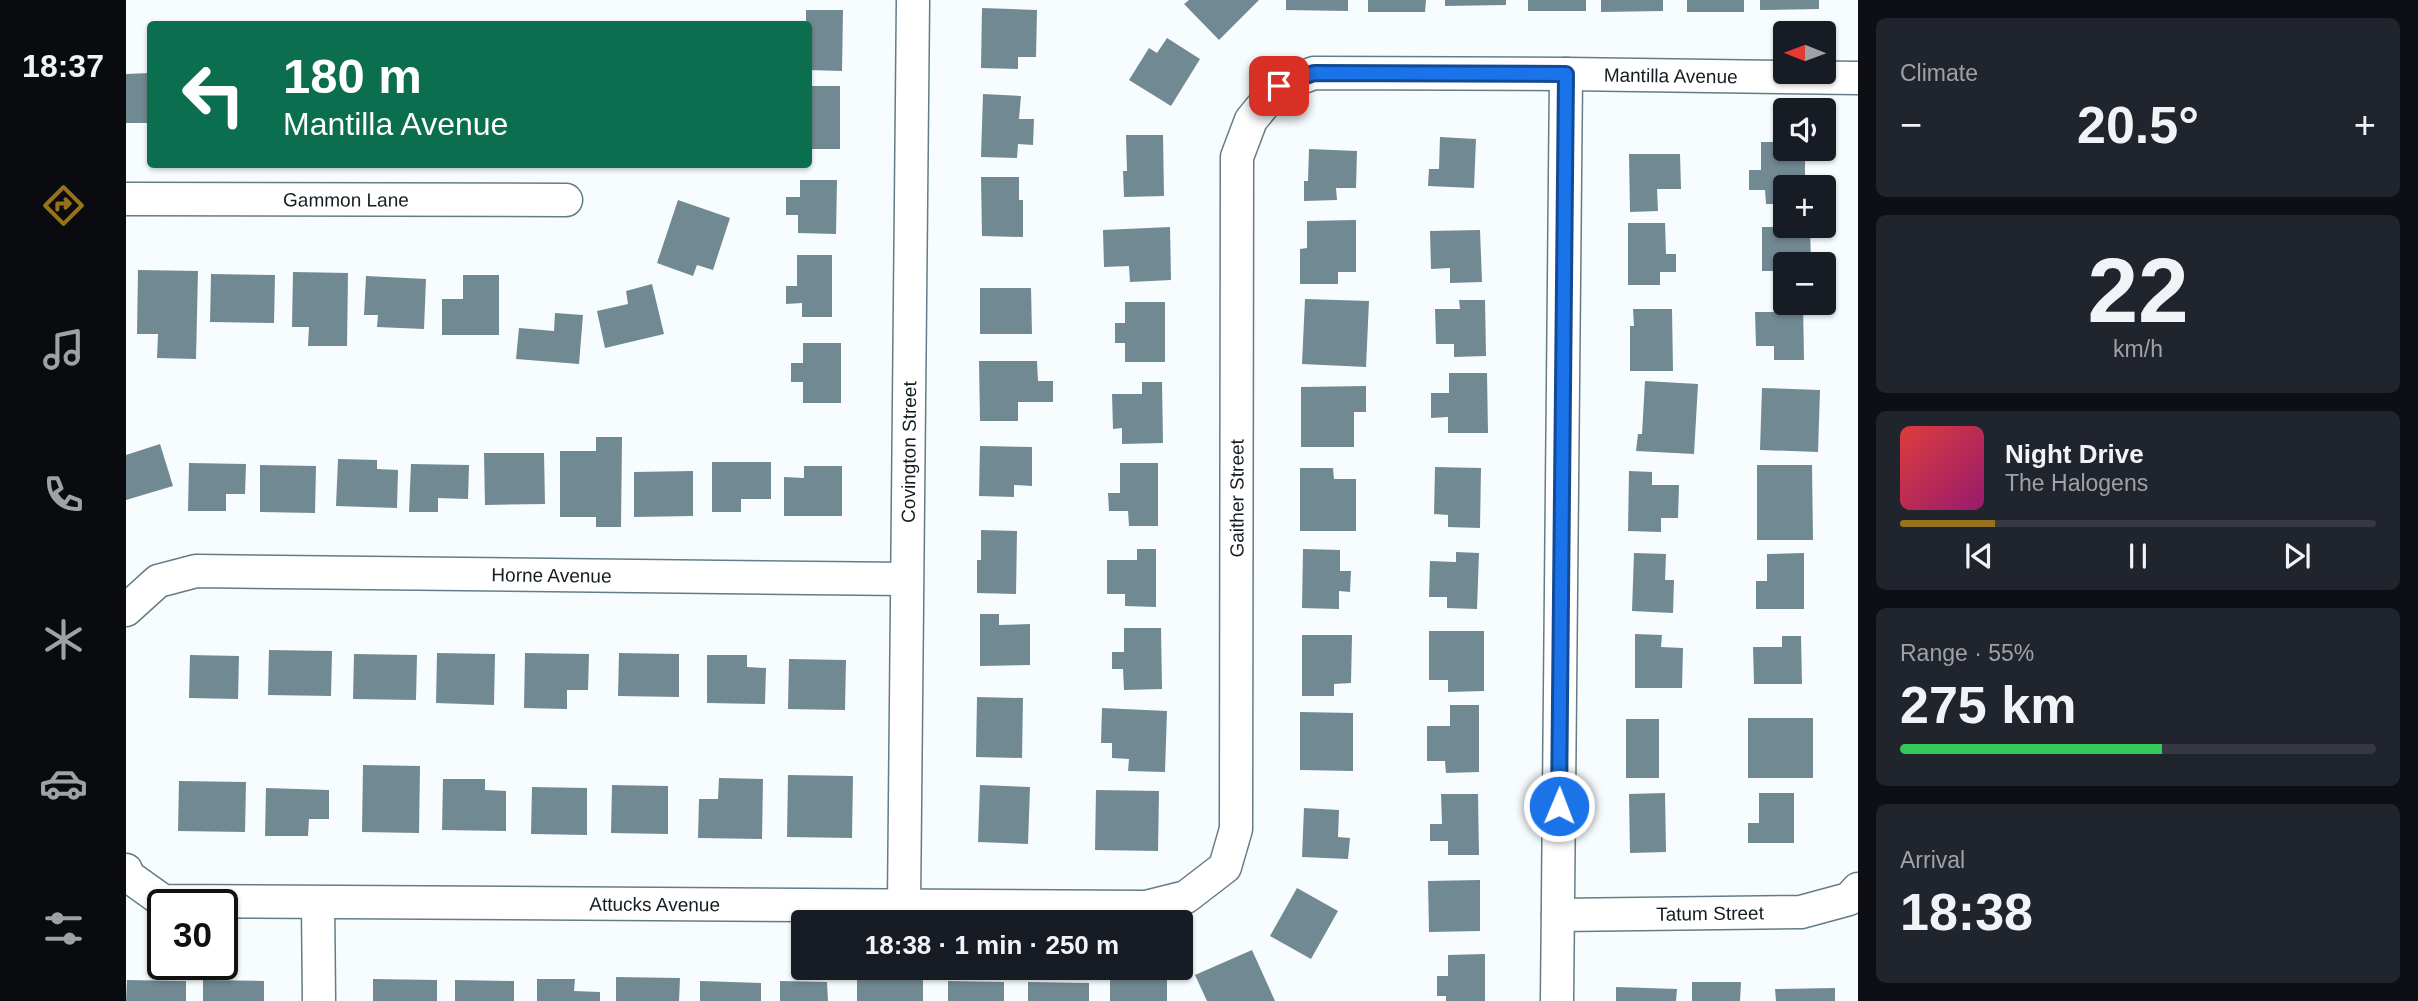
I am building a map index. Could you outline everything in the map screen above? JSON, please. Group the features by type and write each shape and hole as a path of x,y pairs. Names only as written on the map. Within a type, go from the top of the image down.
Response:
{"street":[{"name":"Covington Street","path":"904,905 914,0"},
{"name":"Mantilla Avenue","path":"1314,73 1858,78"},
{"name":"Gaither Street","path":"1146,907 1186,897 1224,867 1236,829 1237,157 1251,120 1279,86 1314,73"},
{"path":"1557,1001 1566,74"},
{"name":"Gammon Lane","path":"126,200 566,200"},
{"name":"Horne Avenue","path":"126,610 158,581 196,571 906,579"},
{"name":"Attucks Avenue","path":"126,870 128,876 163,901 1146,907"},
{"name":"Tatum Street","path":"1558,915 1801,912 1849,899 1858,889"},
{"path":"318,903 318,1001"}],"building":[{"path":"1189,0 1259,0 1219,40 1184,4"},
{"path":"1286,0 1348,0 1348,11 1286,10"},
{"path":"1368,0 1426,0 1425,12 1368,12"},
{"path":"1445,0 1506,0 1506,5 1445,6"},
{"path":"1528,0 1586,0 1586,11 1528,11"},
{"path":"1601,0 1663,0 1663,11 1601,12"},
{"path":"1687,0 1744,0 1744,12 1687,12"},
{"path":"1760,0 1819,0 1819,9 1760,10"},
{"path":"982,8 1037,10 1036,57 1018,57 1018,69 981,68"},
{"path":"806,10 843,10 842,71 812,70 812,21 806,21"},
{"path":"1167,38 1200,59 1171,106 1129,80 1149,48 1157,53"},
{"path":"147,73 147,123 126,123 126,74"},
{"path":"812,86 840,86 840,149 812,149"},
{"path":"983,94 1021,96 1019,119 1034,119 1033,145 1018,144 1017,158 981,157"},
{"path":"1126,135 1163,135 1164,196 1124,197 1123,171 1127,171"},
{"path":"1440,137 1476,139 1474,188 1428,186 1429,169 1439,169"},
{"path":"1761,142 1773,142 1773,161 1805,161 1805,175 1773,175 1773,204 1766,204 1765,190 1749,190 1749,170 1761,170"},
{"path":"1309,149 1357,151 1356,188 1336,188 1337,200 1304,201"},
{"path":"1629,154 1680,154 1681,189 1657,189 1658,211 1630,212"},
{"path":"981,177 1019,177 1019,200 1023,200 1023,237 982,236"},
{"path":"800,180 837,180 836,234 798,233 798,215 786,215 786,197 800,197"},
{"path":"678,200 730,218 713,270 697,265 693,276 657,263"},
{"path":"1356,220 1356,272 1338,272 1338,284 1300,284 1300,249 1307,248 1307,221"},
{"path":"1628,223 1665,223 1666,254 1676,254 1676,272 1660,272 1660,285 1628,285"},
{"path":"1170,227 1171,280 1130,282 1129,266 1104,267 1103,230"},
{"path":"1762,227 1773,227 1773,238 1810,238 1811,252 1773,252 1773,271 1762,271"},
{"path":"1480,230 1482,282 1450,283 1450,268 1431,269 1430,231"},
{"path":"797,255 832,255 832,317 802,317 802,303 786,304 786,286 797,286"},
{"path":"138,270 198,271 196,359 157,358 158,334 137,334"},
{"path":"293,272 348,273 347,346 308,346 309,327 292,327"},
{"path":"211,274 275,275 274,323 210,322"},
{"path":"463,275 499,275 499,335 442,335 442,299 463,299"},
{"path":"366,276 426,279 424,329 377,327 378,315 364,315"},
{"path":"652,284 664,334 605,348 597,311 628,304 626,291"},
{"path":"980,288 1031,288 1032,334 980,334"},
{"path":"1305,299 1369,301 1366,367 1302,364"},
{"path":"1459,300 1485,300 1486,356 1454,357 1454,344 1436,344 1435,309 1460,309"},
{"path":"1125,302 1165,302 1165,362 1125,362 1125,343 1115,343 1115,323 1125,323"},
{"path":"1633,309 1672,309 1673,371 1630,371 1630,326 1634,326"},
{"path":"1755,312 1803,315 1804,360 1774,360 1774,346 1756,346"},
{"path":"555,313 583,315 579,364 516,359 519,328 554,331"},
{"path":"803,343 841,343 841,403 803,403 803,382 791,382 791,363 803,363"},
{"path":"979,361 1037,361 1038,381 1053,381 1053,402 1018,402 1018,421 980,421"},
{"path":"1449,373 1487,373 1488,433 1448,433 1448,417 1431,418 1431,393 1449,393"},
{"path":"1645,381 1698,384 1694,454 1636,451 1638,434 1642,434"},
{"path":"1142,382 1162,382 1163,443 1122,444 1122,428 1113,429 1112,394 1142,394"},
{"path":"1366,386 1366,412 1354,412 1354,447 1301,447 1301,387"},
{"path":"1762,388 1820,390 1818,452 1760,450"},
{"path":"596,437 622,437 621,527 596,527 596,517 560,517 560,451 596,451"},
{"path":"160,444 173,486 126,500 126,455"},
{"path":"980,446 1032,447 1032,486 1014,485 1014,497 979,496"},
{"path":"484,453 544,453 545,504 485,505"},
{"path":"338,459 377,460 377,469 398,470 397,508 336,506"},
{"path":"712,462 771,462 771,499 741,499 741,512 712,512"},
{"path":"189,463 246,464 245,494 226,494 226,511 188,511"},
{"path":"1120,463 1158,463 1158,526 1129,526 1128,511 1109,511 1108,493 1120,493"},
{"path":"411,464 469,465 468,499 438,498 438,512 409,512"},
{"path":"260,465 316,466 315,513 260,512"},
{"path":"1757,465 1812,465 1813,540 1757,540"},
{"path":"804,466 842,466 842,516 784,516 784,477 804,478"},
{"path":"1435,467 1481,468 1480,528 1448,527 1448,515 1434,514"},
{"path":"1300,468 1333,468 1334,479 1356,479 1356,531 1300,531"},
{"path":"693,471 693,516 634,517 634,472"},
{"path":"1629,471 1652,472 1652,485 1679,485 1678,518 1661,518 1661,532 1628,531"},
{"path":"981,530 1017,531 1016,594 977,593"},
{"path":"1137,549 1156,549 1156,607 1125,606 1125,594 1107,594 1107,560 1137,560"},
{"path":"1303,549 1340,550 1340,571 1351,571 1350,592 1339,591 1339,609 1302,608"},
{"path":"1456,552 1479,553 1477,609 1447,608 1447,597 1429,597 1430,561 1456,562"},
{"path":"1634,553 1666,554 1665,580 1674,580 1673,613 1632,611"},
{"path":"1804,553 1804,609 1756,609 1756,581 1767,581 1767,554"},
{"path":"980,614 999,614 999,625 1030,624 1030,665 980,666"},
{"path":"1124,628 1161,628 1162,689 1124,690 1123,669 1112,669 1112,652 1124,652"},
{"path":"1429,631 1484,631 1484,691 1448,692 1448,680 1429,680"},
{"path":"1635,634 1662,635 1661,647 1683,648 1682,688 1635,688"},
{"path":"1302,635 1352,635 1351,683 1334,684 1334,696 1302,696"},
{"path":"1782,636 1801,636 1802,684 1754,684 1753,647 1782,647"},
{"path":"269,650 332,651 331,696 268,695"},
{"path":"437,653 495,654 494,705 436,703"},
{"path":"525,653 589,654 588,690 567,690 567,709 524,708"},
{"path":"619,653 679,654 679,697 618,696"},
{"path":"354,654 417,655 416,700 353,699"},
{"path":"190,655 239,656 238,699 189,698"},
{"path":"707,655 747,655 747,667 766,668 765,704 707,703"},
{"path":"789,659 846,660 845,710 788,709"},
{"path":"977,697 1023,698 1022,758 976,757"},
{"path":"1450,705 1479,705 1479,772 1446,773 1445,761 1427,761 1427,726 1450,726"},
{"path":"1102,708 1167,711 1165,772 1128,771 1129,759 1112,758 1112,743 1101,743"},
{"path":"1300,712 1353,713 1353,771 1300,770"},
{"path":"1748,718 1813,718 1813,778 1748,778"},
{"path":"1626,719 1659,719 1659,778 1626,778"},
{"path":"363,765 420,766 419,833 362,832"},
{"path":"788,775 853,776 852,838 787,837"},
{"path":"719,778 763,779 762,839 698,838 699,799 718,799"},
{"path":"443,779 485,779 485,790 506,791 506,831 442,830"},
{"path":"179,781 246,782 245,832 178,831"},
{"path":"612,785 668,786 668,834 611,833"},
{"path":"980,785 1030,787 1028,844 978,842"},
{"path":"532,787 587,788 587,835 531,834"},
{"path":"266,788 329,790 329,819 309,819 308,836 265,836"},
{"path":"1096,790 1159,791 1158,851 1095,850"},
{"path":"1665,793 1666,852 1630,853 1629,794"},
{"path":"1759,793 1794,793 1794,843 1748,843 1748,823 1759,823"},
{"path":"1441,794 1478,794 1479,855 1448,855 1448,841 1430,841 1430,824 1442,824"},
{"path":"1304,808 1339,810 1338,837 1350,838 1348,859 1302,857"},
{"path":"1480,880 1480,931 1429,932 1428,881"},
{"path":"1297,888 1338,911 1311,959 1270,936"},
{"path":"1252,950 1275,1001 1207,1001 1195,975"},
{"path":"1485,954 1485,1001 1446,1001 1446,996 1437,996 1437,976 1448,976 1448,955"},
{"path":"616,977 680,978 679,1001 616,1001"},
{"path":"373,979 437,980 437,1001 373,1001"},
{"path":"537,979 575,979 574,991 600,992 600,1001 537,1001"},
{"path":"127,980 186,981 186,1001 126,1001"},
{"path":"203,980 264,981 264,1001 203,1001"},
{"path":"455,980 514,981 514,1001 455,1001"},
{"path":"857,980 923,980 923,1001 857,1001"},
{"path":"1110,980 1167,980 1167,1001 1110,1001"},
{"path":"700,981 761,983 761,1001 700,1001"},
{"path":"780,981 827,982 828,1001 780,1001"},
{"path":"948,981 1004,982 1004,1001 948,1001"},
{"path":"1028,982 1089,983 1089,1001 1028,1001"},
{"path":"1692,982 1741,982 1740,1001 1692,1001"},
{"path":"1616,987 1677,989 1676,1001 1616,1001"},
{"path":"1835,988 1835,1001 1776,1001 1775,989"}],"route":[{"path":"1279,86 1314,73 1566,74 1559,806"}]}
